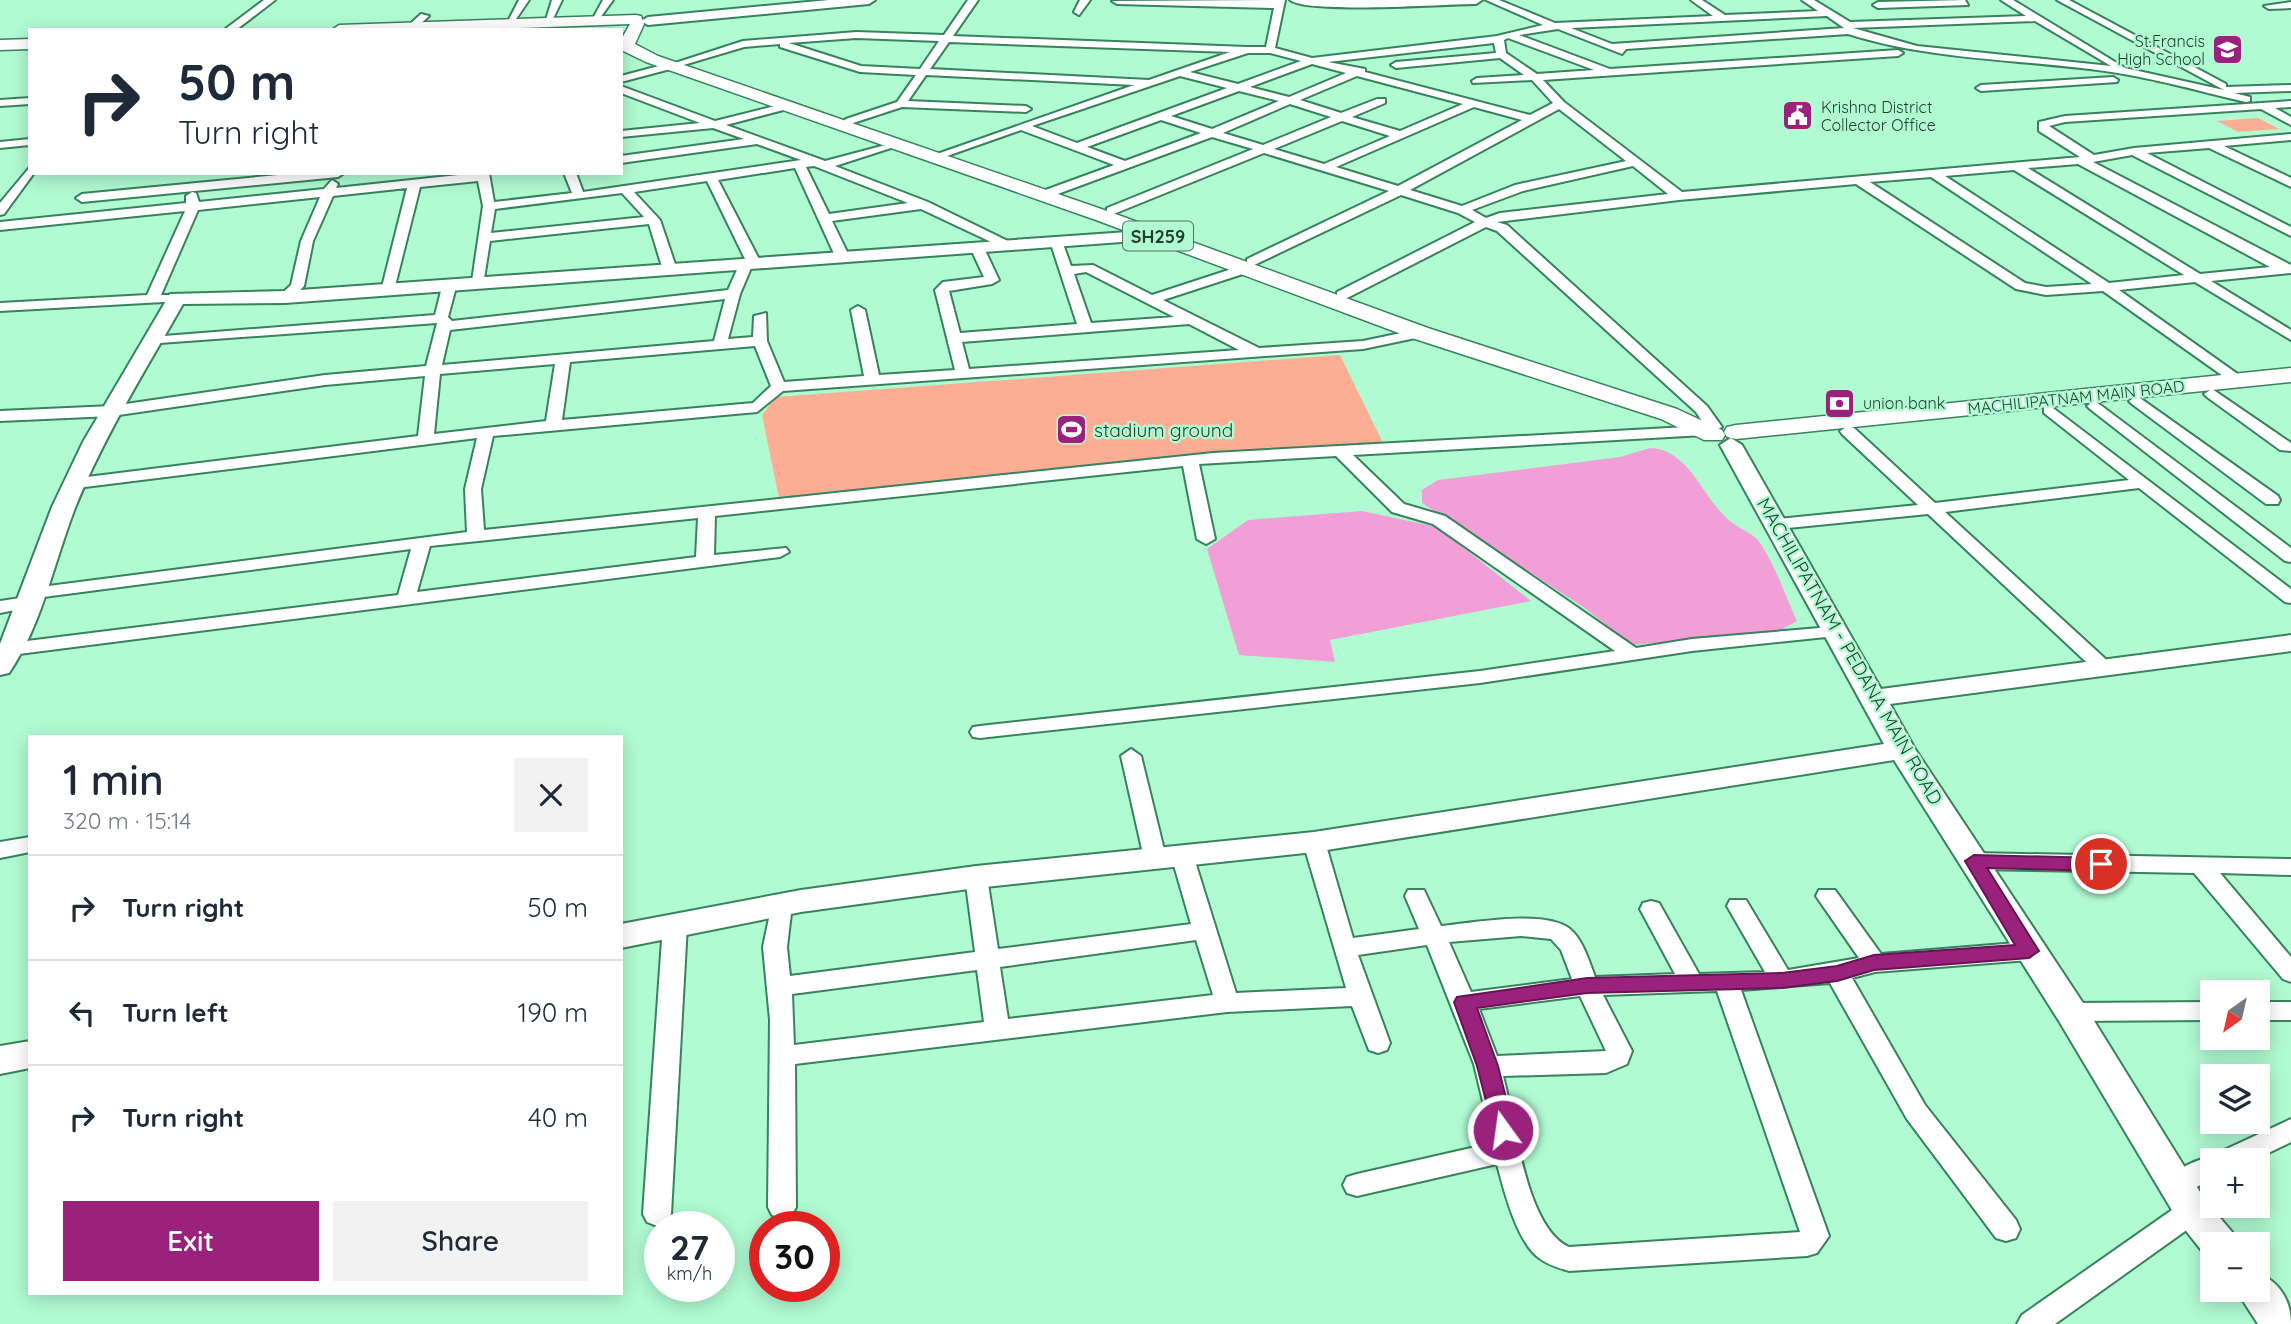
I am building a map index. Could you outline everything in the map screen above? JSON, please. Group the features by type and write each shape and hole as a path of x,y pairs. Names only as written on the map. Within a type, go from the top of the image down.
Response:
{"main road":[{"path":"511,26 548,21 594,20 636,26"},
{"path":"363,28 412,24 636,26"},
{"name":"SH259","path":"636,26 626,46 893,144 1111,211 1163,233"},
{"path":"0,44 28,42"},
{"name":"SH259","path":"675,64 850,121 1163,233 1420,333 1724,434"},
{"name":"SH259","path":"1250,265 1676,410 1724,434"},
{"name":"MACHILIPATNAM MAIN ROAD","path":"1724,434 1848,431 1952,415 2291,375"},
{"name":"MACHILIPATNAM MAIN ROAD","path":"1724,434 1952,415 2049,410 2291,386"}],"street":[{"path":"232,28 270,0"},
{"path":"511,26 524,0"},
{"path":"548,21 557,0"},
{"path":"594,20 608,0"},
{"path":"636,26 779,3 844,0"},
{"path":"636,26 869,0"},
{"path":"901,104 973,0"},
{"path":"1079,12 1085,0"},
{"path":"1108,0 1280,3 1270,50"},
{"path":"1296,0 1323,3 1476,0"},
{"path":"1491,0 1633,55"},
{"path":"1696,0 1781,59"},
{"path":"1807,0 1849,28 1879,42 1924,52 2126,71 2246,99"},
{"path":"2006,0 2126,71"},
{"path":"2062,0 2291,122"},
{"path":"1878,5 1963,1 1995,19"},
{"path":"2269,6 2291,5"},
{"path":"636,26 659,8"},
{"path":"1076,147 1312,61 1503,36 1554,26 1829,13"},
{"path":"1610,47 1849,28 2037,18"},
{"path":"623,78 726,47 856,35 1270,50 1531,119"},
{"path":"1503,36 1498,48 1502,55 1535,78 1560,104 1679,196"},
{"path":"1503,36 1610,73"},
{"path":"773,42 860,69 1154,83"},
{"path":"943,154 1247,50"},
{"path":"1477,81 1781,59 1924,52"},
{"path":"1396,65 1502,55"},
{"path":"1645,60 1668,69"},
{"path":"1051,194 1379,66"},
{"path":"1180,73 1287,100 1400,135"},
{"path":"1981,88 2152,78"},
{"path":"15,102 28,88"},
{"path":"2229,90 2291,88"},
{"path":"623,90 925,205 1011,246"},
{"path":"0,103 28,101"},
{"path":"623,104 652,101"},
{"path":"1111,211 1381,101"},
{"path":"850,121 901,104 1026,109"},
{"path":"1327,167 1472,104"},
{"path":"1150,300 1250,265 1397,192 1560,104"},
{"path":"623,134 711,125 787,106"},
{"path":"2288,269 2086,159 2043,129 2043,124 2049,121 2291,106"},
{"path":"1160,116 1327,167 1397,192 1462,210 1502,228 1702,409 1724,434"},
{"path":"1021,126 1125,165"},
{"path":"1342,295 1500,217 1679,196 2018,167 2134,151 2291,137"},
{"path":"623,160 756,141"},
{"path":"0,145 28,142"},
{"path":"489,206 820,164 893,144"},
{"path":"2213,146 2291,183"},
{"path":"2134,151 2291,232"},
{"path":"1462,210 1519,188 1635,162"},
{"path":"800,166 843,258"},
{"path":"2018,167 2171,264 2201,278 2284,327 2291,337"},
{"path":"1933,173 2106,287 2238,380"},
{"path":"0,211 28,174"},
{"path":"82,198 317,175"},
{"path":"285,298 297,286 307,241 337,175"},
{"path":"0,226 414,185 485,175 489,206 476,285"},
{"path":"571,175 579,196"},
{"path":"711,178 750,265"},
{"path":"1858,180 2021,286 2046,291 2288,269"},
{"path":"388,291 414,185"},
{"path":"152,299 193,206 191,187"},
{"path":"626,190 654,220 670,271"},
{"path":"825,218 925,205"},
{"path":"484,238 654,220"},
{"path":"0,307 177,298 285,298 1057,244 1163,233"},
{"path":"1057,244 1086,329"},
{"path":"964,373 942,290 948,285 992,279 978,249"},
{"path":"720,344 733,294 750,265"},
{"path":"1066,271 1088,268 1256,352"},
{"path":"426,438 433,370 449,287"},
{"path":"151,341 442,323 733,294"},
{"path":"0,667 31,597 64,507 78,483 94,442 177,298"},
{"path":"858,310 872,380"},
{"path":"761,316 760,341 779,387"},
{"path":"956,338 1190,320"},
{"path":"78,483 486,431 757,407 779,387 1363,345 1420,333"},
{"path":"0,416 112,411 325,380 563,361 760,341"},
{"path":"552,425 563,361"},
{"path":"2212,394 2286,447"},
{"path":"2137,401 2272,500"},
{"path":"2095,406 2291,557"},
{"path":"2049,410 2291,598"},
{"path":"476,536 473,489 486,431"},
{"path":"1848,431 2105,669"},
{"path":"0,607 31,597 422,542 1191,461 1339,450 1724,434"},
{"name":"MACHILIPATNAM - PEDANA MAIN ROAD","path":"1724,434 1778,524 1902,751 2029,951 2071,1012 2192,1211 2209,1232"},
{"path":"1339,450 1398,508 1439,520 1632,654"},
{"path":"1191,461 1193,485 1206,538"},
{"path":"1778,524 2043,497 2142,482"},
{"path":"705,561 706,512"},
{"path":"406,599 422,542"},
{"path":"10,649 780,552"},
{"path":"980,732 1480,677 1632,654 1836,630"},
{"path":"1873,698 2291,643"},
{"path":"623,936 781,905 975,877 1314,842 1902,751"},
{"path":"1131,756 1168,857 1203,931 1227,1003"},
{"path":"1314,842 1344,948 1378,1043"},
{"path":"0,850 28,844"},
{"path":"1974,861 2291,867"},
{"path":"2203,867 2291,974"},
{"path":"975,877 997,1029"},
{"path":"1416,897 1464,1002 1487,1066 1508,1151 1534,1231 1541,1243 1555,1255 1569,1258 1807,1244 1815,1236 1726,983"},
{"path":"1827,897 1874,962"},
{"path":"781,905 775,947 781,1056 782,1207"},
{"path":"1738,906 1782,980"},
{"path":"1651,909 1693,985"},
{"path":"657,1211 675,925"},
{"path":"1344,948 1434,936 1550,928 1567,942 1619,1051 1618,1057 1611,1063 1487,1066"},
{"path":"779,987 1203,931"},
{"path":"1464,1002 1587,986 1693,985 1782,980 1837,973 1874,962 2029,951"},
{"path":"1837,973 1916,1112 2006,1229"},
{"path":"781,1056 1227,1003 1361,996"},
{"path":"2071,1012 2200,1011"},
{"path":"2270,1011 2291,1011"},
{"path":"0,1060 28,1054"},
{"path":"2254,1148 2291,1130"},
{"path":"1357,1185 1508,1151"},
{"path":"2176,1185 2200,1174"},
{"path":"2032,1324 2192,1211"},
{"path":"2265,1302 2282,1324"}],"shaded area":[{"path":"2258,118 2279,129 2238,132 2217,121"},
{"name":"stadium ground","path":"1340,355 1384,445 780,503 762,415 776,397"},
{"path":"1650,448 1676,457 1695,477 1720,512 1757,540 1771,561 1797,621 1777,632 1631,645 1585,608 1422,503 1422,490 1438,480 1620,457"},
{"path":"1362,511 1437,527 1531,601 1330,640 1335,662 1239,655 1207,549 1248,520"}],"place":[{"name":"St.Francis High School","path":"2228,50"},
{"name":"Krishna District Collector Office","path":"1798,116"},
{"name":"union bank","path":"1840,403"},
{"name":"stadium ground","path":"1071,430"}],"route":[{"path":"1503,1130 1487,1066 1464,1002 1587,986 1693,985 1782,980 1837,973 1874,962 2029,951 1974,861 2101,864"}]}
